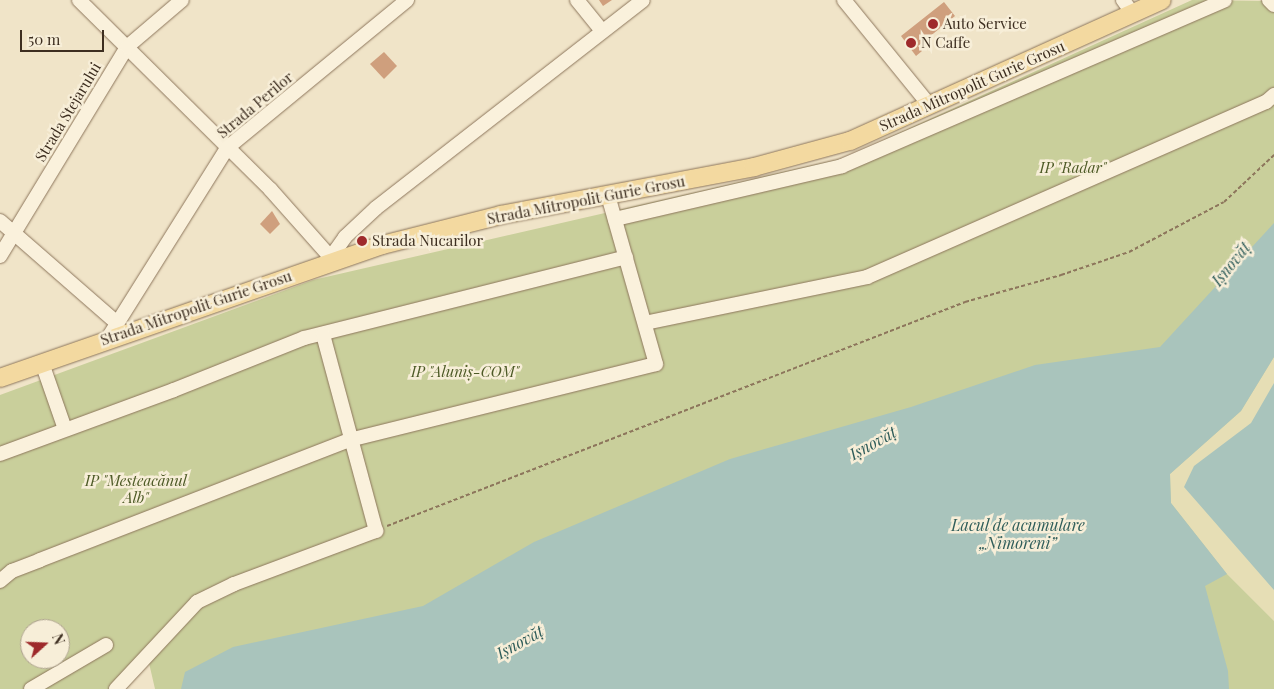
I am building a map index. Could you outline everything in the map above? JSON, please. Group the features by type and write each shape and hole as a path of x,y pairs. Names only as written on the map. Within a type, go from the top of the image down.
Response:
{"main road":[{"name":"Strada Mitropolit Gurie Grosu","path":"0,378 42,363 113,330 334,261 501,215 754,168 850,141 930,106 1128,7 1162,0"}],"street":[{"path":"79,0 270,189 334,261"},
{"name":"Strada Stejarului","path":"0,256 127,47 182,0"},
{"name":"Strada Perilor","path":"113,330 227,148 407,0"},
{"path":"577,0 602,31"},
{"path":"334,261 336,250 345,237 376,208 643,0"},
{"path":"844,0 930,106"},
{"path":"615,219 842,166 1225,0"},
{"path":"1269,0 1274,5"},
{"path":"645,323 867,277 1266,102 1274,95"},
{"path":"0,581 12,572 40,560 349,440 656,364 608,195"},
{"path":"0,221 113,330"},
{"path":"0,454 304,338 626,257"},
{"path":"116,689 197,602 234,584 376,531 349,440 323,334"},
{"path":"42,363 66,430"},
{"path":"31,689 106,645"}],"path":[{"path":"376,531 965,302 1062,276 1129,252 1224,202 1274,155"}],"shaded area":[{"path":"1274,357 1274,621 1227,574 1171,503 1170,474 1241,411"}],"green space":[{"path":"1192,0 1274,1 1274,357 1241,411 1170,474 1171,503 1227,574 1274,621 1274,689 1072,689 426,619 190,689 155,689 149,663 126,689 0,689 0,395 313,280 844,158"}],"water":[{"name":"Lacul de acumulare „Nimoreni”","path":"1274,223 1274,357 1241,411 1170,474 1171,503 1227,574 1205,586 1228,671 1229,689 181,689 185,672 233,647 423,606 534,542 730,459 911,407 1035,365 1160,347"},
{"path":"1274,383 1274,590 1184,487 1194,466 1251,423"}],"building":[{"path":"599,0 612,0 603,6"},
{"path":"944,2 955,16 918,46 922,51 916,56 901,36"},
{"path":"384,52 397,66 384,79 370,64"},
{"path":"272,211 280,224 270,234 260,224"}],"place":[{"name":"Auto Service","path":"933,24"},
{"name":"N Caffe","path":"911,43"},
{"name":"Strada Nucarilor","path":"362,241"}],"park label":[{"name":"IP \"Radar\"","path":"1073,168"},
{"name":"IP \"Aluniș-COM\"","path":"465,372"},
{"name":"IP \"Mesteacănul Alb\"","path":"136,488"}],"water label":[{"name":"Ișnovăț","path":"1231,264"},
{"name":"Ișnovăț","path":"873,443"},
{"name":"Ișnovăț","path":"520,642"}]}
